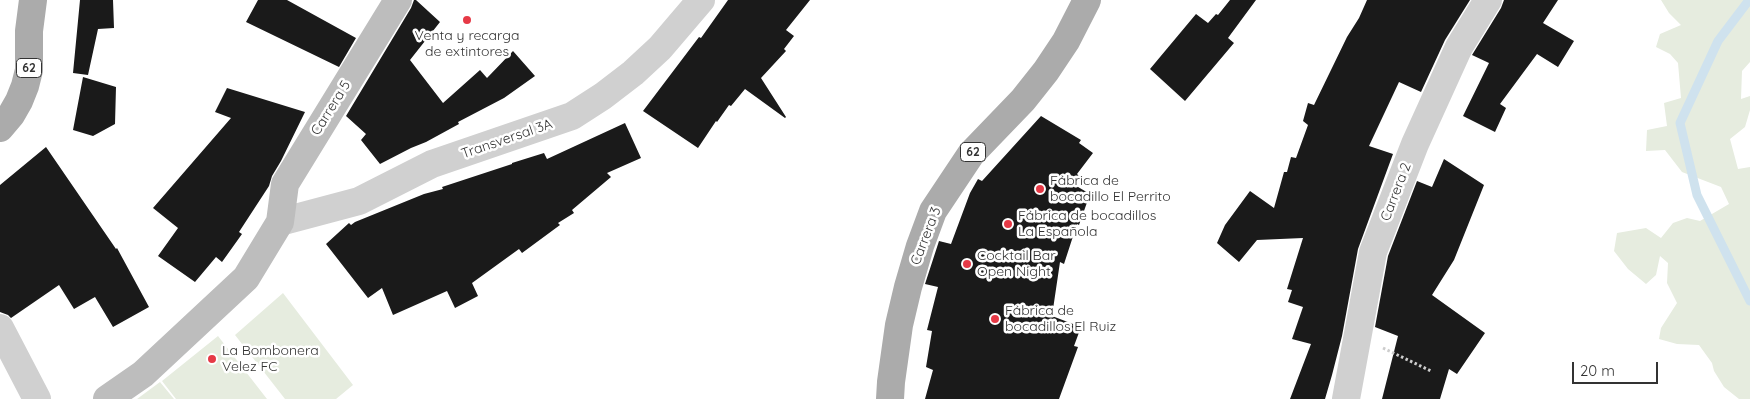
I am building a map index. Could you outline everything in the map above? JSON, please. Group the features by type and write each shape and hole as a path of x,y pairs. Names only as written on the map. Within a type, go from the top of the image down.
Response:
{"main road":[{"name":"62","path":"0,128 11,115 26,86 29,70 29,31 33,0"},
{"name":"Carrera 3","path":"890,399 894,358 902,315 920,246 933,211 970,154 1023,100 1046,71 1066,41 1087,0"}],"street":[{"name":"Carrera 5","path":"280,222 285,184 398,0"},
{"name":"Transversal 3A","path":"280,222 359,201 432,164 572,116 603,96 660,48 700,0"},
{"name":"Carrera 2","path":"1346,399 1373,252 1415,144 1459,47 1488,0"},
{"path":"107,399 143,374 246,278 280,222"},
{"path":"0,328 37,399"}],"path":[{"path":"1357,336 1430,371"}],"shaded area":[{"path":"1661,0 1750,0 1750,62 1742,71 1741,99 1750,96 1750,110 1745,127 1730,139 1738,169 1750,167 1750,399 1739,399 1724,387 1714,371 1712,363 1699,345 1677,344 1659,339 1661,328 1677,303 1667,283 1668,263 1660,256 1656,275 1646,284 1628,269 1614,251 1617,233 1646,228 1661,238 1673,223 1687,218 1700,221 1729,204 1721,187 1682,172 1665,150 1646,151 1647,130 1667,126 1664,103 1681,98 1678,63 1670,54 1656,47 1660,34 1681,25 1669,13"},
{"path":"283,293 353,385 336,399 285,399 235,335"},
{"name":"La Bombonera Velez FC","path":"218,336 267,399 176,399 162,381"},
{"path":"160,382 174,399 137,399"}],"building":[{"path":"80,0 113,0 114,28 98,29 88,75 73,73"},
{"path":"258,0 287,0 356,38 339,67 246,22"},
{"path":"414,0 440,22 410,60 443,103 480,70 487,78 513,51 535,76 504,98 458,122 459,124 380,164 361,140 366,134 346,116"},
{"path":"728,0 810,0 786,30 794,36 784,49 786,51 761,78 786,117 745,89 716,121 698,148 643,111 699,37 701,38"},
{"path":"1230,0 1256,0 1228,38 1234,43 1185,101 1150,69 1196,14 1208,23 1216,14 1218,15"},
{"path":"1367,0 1470,0 1445,40 1421,92 1399,82 1369,146 1393,154 1358,249 1342,336 1325,399 1290,399 1311,344 1292,339 1303,307 1288,302 1292,290 1287,289 1303,238 1257,240 1239,262 1217,243 1225,225 1250,191 1274,208 1284,172 1287,172 1291,157 1296,158 1308,125 1303,121 1308,103 1314,105"},
{"path":"1504,0 1558,0 1543,23 1574,41 1558,67 1537,54 1500,104 1506,108 1495,132 1463,116 1489,63 1472,55"},
{"path":"83,77 116,87 115,124 93,136 73,130"},
{"path":"227,88 305,112 272,176 269,186 239,232 242,234 222,262 216,257 195,282 158,256 178,228 153,208 231,118 215,112"},
{"path":"1041,116 1081,140 1079,143 1093,153 1077,174 1080,177 1073,184 1090,194 1079,225 1077,224 1064,264 1060,262 1052,316 1081,327 1074,346 1078,347 1059,399 925,399 933,370 926,367 932,331 927,330 938,287 925,284 939,241 951,244 970,193 978,179 982,181"},
{"path":"625,123 641,158 607,173 611,177 572,210 574,213 558,223 560,225 522,253 519,249 472,283 478,296 455,308 447,291 393,315 382,288 368,298 326,244 349,223 351,225 424,194 443,189 442,187 512,163 544,153 547,159"},
{"path":"46,147 117,248 149,307 113,327 95,297 74,309 59,285 11,318 0,312 0,185"},
{"path":"1444,159 1484,185 1454,260 1432,295 1485,333 1457,374 1449,369 1440,399 1382,399 1398,336 1375,327 1388,256 1417,181 1432,187"}],"waterway":[{"path":"1749,0 1718,41 1680,123 1697,195 1750,301"}],"place":[{"name":"Venta y recarga de extintores","path":"467,20"},
{"name":"Fábrica de bocadillo El Perrito","path":"1040,189"},
{"name":"Fábrica de bocadillos La Española","path":"1008,224"},
{"name":"Cocktail Bar Open Night","path":"967,264"},
{"name":"Fábrica de bocadillos El Ruiz","path":"995,319"},
{"name":"La Bombonera Velez FC","path":"212,359"}]}
